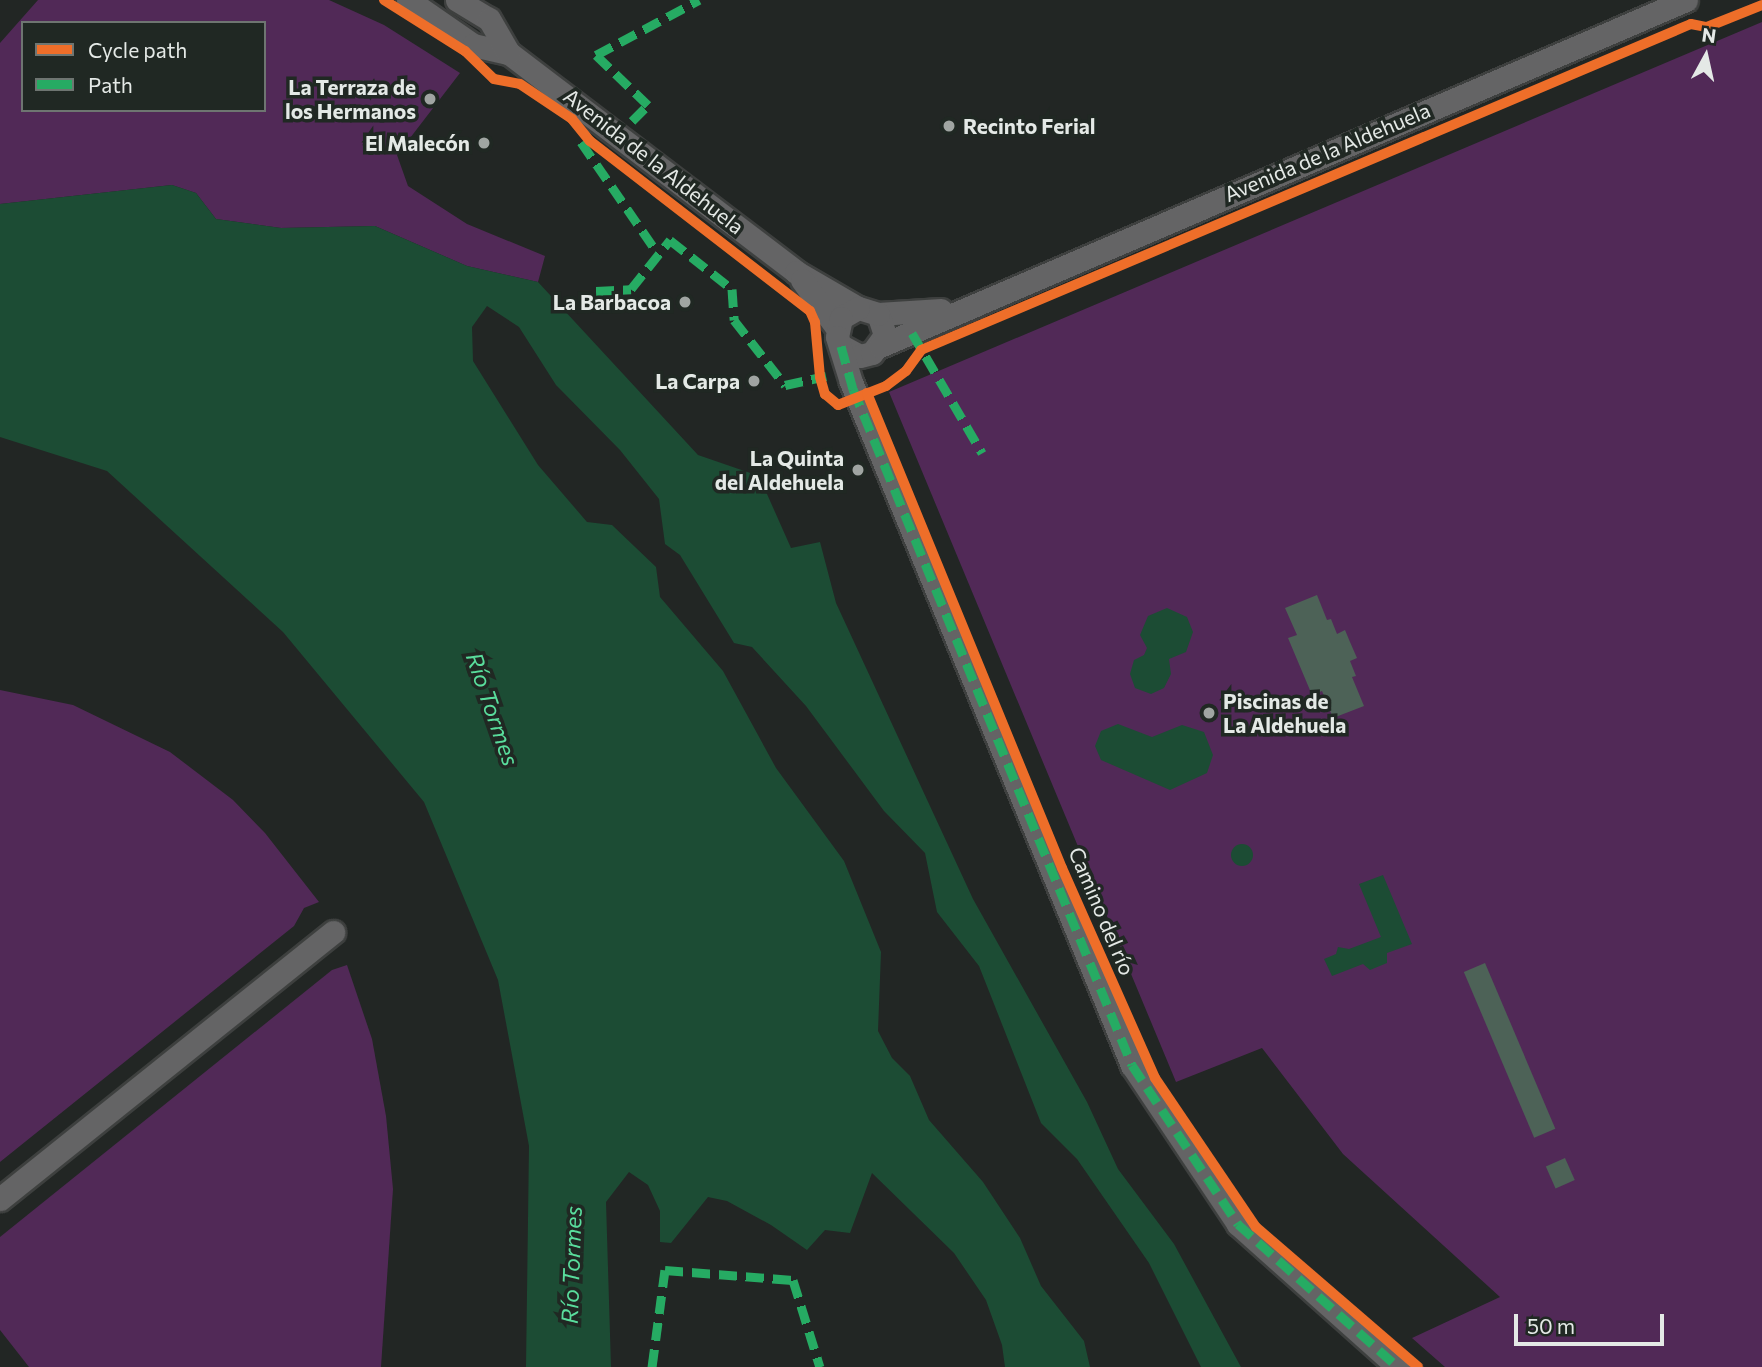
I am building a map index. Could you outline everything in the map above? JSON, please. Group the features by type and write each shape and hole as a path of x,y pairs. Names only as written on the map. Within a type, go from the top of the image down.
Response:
{"street":[{"name":"Avenida de la Aldehuela","path":"408,0 473,45 509,53"},
{"name":"Avenida de la Aldehuela","path":"457,0 489,19 509,53 796,272 868,311 906,316 968,306"},
{"name":"Avenida de la Aldehuela","path":"880,346 1686,0"},
{"name":"Avenida de la Aldehuela","path":"796,272 839,337"},
{"path":"868,311 885,335 880,346 860,356 839,337 847,312 868,311"},
{"name":"Camino del río","path":"839,337 853,389 1132,1065 1238,1224 1398,1367"},
{"path":"0,1199 333,932"}],"shaded area":[{"path":"38,0 329,0 384,25 460,73 397,155 408,186 467,224 545,256 538,282 467,266 375,226 281,228 216,219 196,193 172,185 0,204 0,43"},
{"path":"1762,22 1762,1367 1445,1367 1412,1338 1500,1297 1343,1154 1262,1048 1176,1082 889,392"},
{"path":"0,690 73,705 170,752 233,800 265,833 319,902 304,908 294,926 0,1162"},
{"path":"347,965 372,1039 386,1116 393,1189 381,1367 29,1367 0,1330 0,1237 332,970"}],"water":[{"name":"Río Tormes","path":"172,185 196,193 216,219 281,228 375,226 467,266 538,282 698,455 759,476 791,548 820,542 836,603 973,899 1087,1102 1118,1169 1174,1244 1241,1367 1201,1367 1149,1263 1077,1159 1041,1123 979,966 937,912 925,853 884,811 806,706 752,647 734,643 680,555 665,544 659,499 620,450 556,385 519,327 487,306 472,327 473,361 538,465 587,522 612,525 656,567 660,597 723,671 776,768 844,861 881,952 878,1031 892,1058 910,1076 929,1120 983,1182 1020,1238 1041,1286 1084,1341 1090,1367 1005,1367 1002,1345 986,1300 954,1253 872,1173 850,1233 825,1230 807,1250 771,1225 727,1201 708,1197 671,1243 660,1242 660,1211 648,1185 629,1172 606,1202 611,1367 526,1367 529,1146 498,980 424,802 283,632 107,471 0,437 0,204"},
{"path":"1167,608 1187,617 1193,632 1186,652 1169,659 1171,674 1164,688 1151,694 1135,688 1130,674 1134,660 1144,655 1147,648 1140,635 1148,616"},
{"path":"1118,724 1152,737 1182,725 1204,732 1213,755 1207,773 1170,790 1101,760 1095,746 1101,731"},
{"path":"1242,844 1250,847 1253,855 1250,863 1242,866 1234,863 1231,855 1234,847"},
{"path":"1383,875 1412,944 1387,953 1387,963 1370,970 1363,964 1332,976 1324,959 1336,954 1338,947 1349,949 1381,937 1359,884"}],"building":[{"path":"1317,595 1327,620 1331,619 1337,634 1345,630 1357,658 1350,661 1356,676 1352,677 1364,706 1333,718 1322,691 1312,695 1288,638 1297,635 1285,608"},
{"path":"1485,963 1555,1129 1534,1138 1464,972"},
{"path":"1565,1158 1575,1180 1556,1188 1546,1167"}],"marked path":[{"path":"632,121 648,105 596,55 699,0"},
{"path":"581,142 657,252"},
{"path":"596,291 631,289 670,240 732,289 734,320 785,385 826,376"},
{"path":"912,333 982,453"},
{"path":"841,346 853,389 1132,1065 1238,1224 1398,1367"},
{"path":"652,1367 665,1270 793,1280 820,1367"}],"cycle path":[{"path":"384,0 465,51 494,79 520,84 572,119 590,141 810,311 815,322 820,377 825,394 838,405 886,386 906,371 921,350 1691,24 1707,27 1762,5"},
{"path":"867,393 1062,868 1155,1078 1256,1227 1418,1367"}],"place":[{"name":"La Terraza de los Hermanos","path":"430,99"},
{"name":"Recinto Ferial","path":"949,126"},
{"name":"El Malecón","path":"484,143"},
{"name":"La Barbacoa","path":"685,302"},
{"name":"La Carpa","path":"754,381"},
{"name":"La Quinta del Aldehuela","path":"858,470"},
{"name":"Piscinas de La Aldehuela","path":"1209,713"}]}
